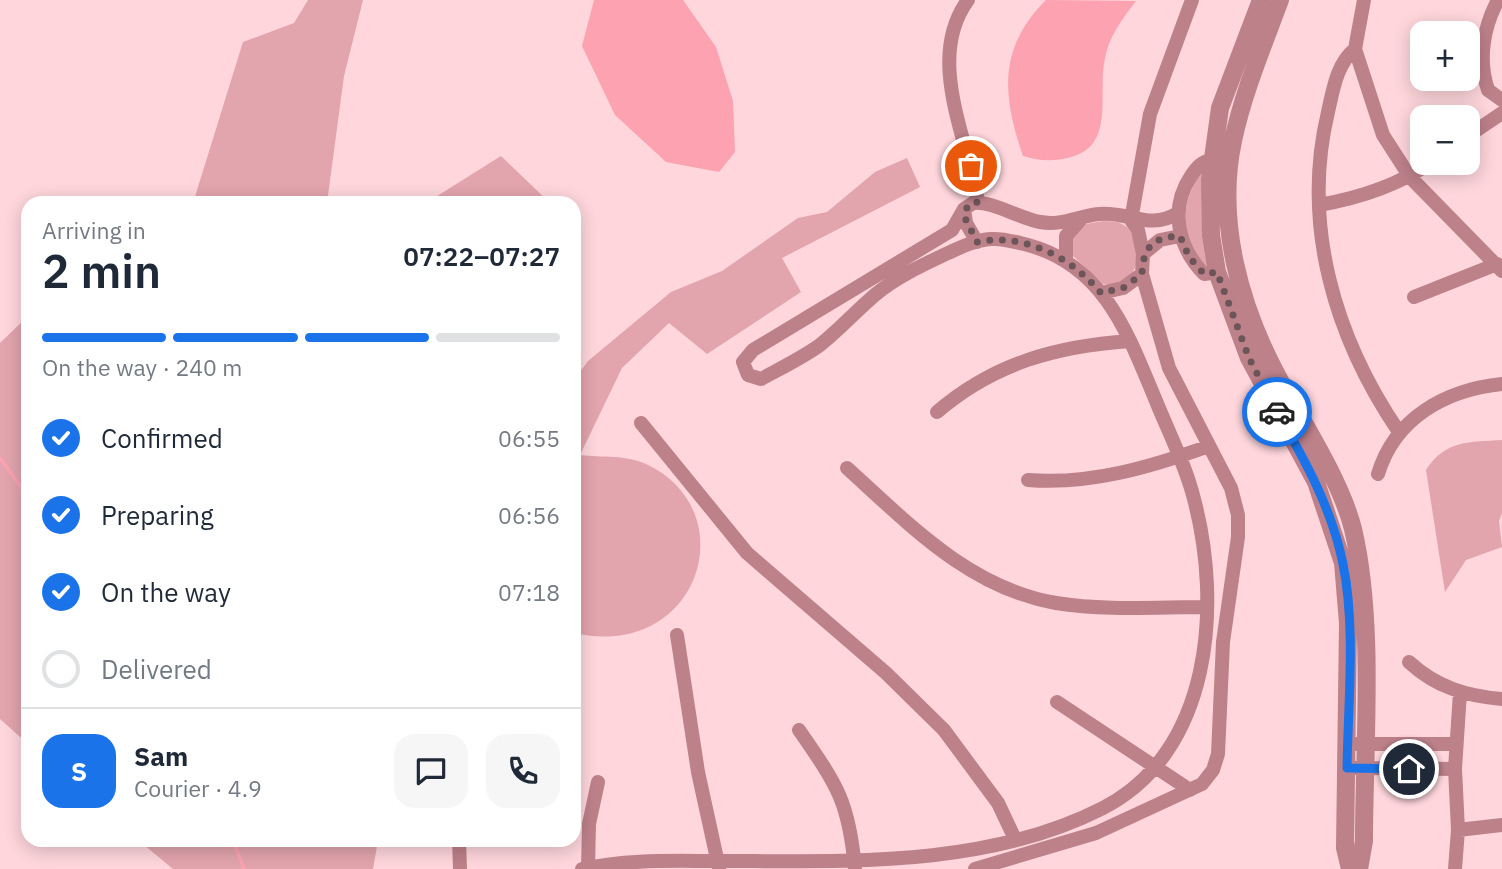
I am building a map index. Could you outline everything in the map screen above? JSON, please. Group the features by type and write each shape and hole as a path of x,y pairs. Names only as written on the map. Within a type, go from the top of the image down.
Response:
{"street":[{"path":"968,0 957,16 948,57 951,83 978,202"},
{"path":"975,869 1096,833 1190,790 1208,777 1218,754 1223,642 1238,537 1235,502 1169,368 1142,274 1143,254 1138,230 1131,219 1148,123 1192,0"},
{"path":"1261,0 1220,108 1212,160 1210,213 1217,272 1249,358 1316,482 1335,535 1347,591 1356,745"},
{"path":"1280,0 1242,106 1229,171 1234,258 1242,297 1265,352 1330,473 1353,526 1364,606 1355,768 1345,848 1350,869"},
{"path":"1364,0 1355,49 1383,135 1410,177 1499,268 1415,297"},
{"path":"1498,0 1485,33 1483,63 1488,90 1502,100"},
{"path":"1355,49 1340,68 1326,121 1319,205 1325,263 1338,314 1364,375 1399,432"},
{"path":"1480,128 1502,113"},
{"path":"1229,171 1212,160 1203,162 1188,180 1178,213 1180,236 1189,257 1204,274 1228,267 1234,258"},
{"path":"1319,205 1359,196 1413,175"},
{"path":"598,782 589,824 585,868 622,862 718,865 854,863 952,853 1015,839 1102,809 1130,790 1154,768 1177,735 1195,696 1207,607 1207,573 1200,523 1188,476 1119,316 1101,293 1066,259 1015,242 989,239 925,264 891,283 819,346 761,379 752,378 745,372 743,362 748,353 951,230 964,209 978,202 1039,222 1059,224 1099,214 1159,222 1178,213"},
{"path":"964,209 966,223 977,242"},
{"path":"1066,259 1066,236 1082,218"},
{"path":"1143,254 1160,240 1180,236"},
{"path":"1101,293 1123,288 1142,274"},
{"path":"937,412 975,382 1018,363 1084,345 1130,341"},
{"path":"1378,474 1386,452 1399,432 1418,414 1441,400 1502,384"},
{"path":"641,423 747,553 886,673 944,730 992,795 1015,839"},
{"path":"1028,480 1098,477 1178,457 1209,446"},
{"path":"847,468 940,551 974,573 1011,590 1073,605 1207,607"},
{"path":"677,635 692,738 718,865"},
{"path":"1409,662 1429,678 1460,692 1502,699"},
{"path":"1455,869 1458,830 1455,769 1460,692"},
{"path":"1057,702 1190,790"},
{"path":"800,730 841,794 851,826 854,863"},
{"path":"1356,745 1456,744"},
{"path":"1355,768 1455,769"},
{"path":"1355,768 1364,841 1359,869"},
{"path":"1458,830 1502,825"},
{"path":"459,847 460,869"}],"shaded area":[{"path":"308,0 363,0 344,76 328,196 195,196 243,42 294,23"},
{"path":"594,0 683,0 716,47 733,101 735,152 719,172 666,162 615,115 582,46"},
{"path":"1046,0 1136,1 1117,28 1107,50 1103,72 1102,116 1094,141 1085,151 1071,157 1052,160 1023,156 1008,92 1012,54 1019,36"},
{"path":"501,156 543,196 437,196"},
{"path":"907,158 920,187 782,258 801,292 707,354 669,323 622,368 581,453 581,370 588,361 671,292 722,271 798,218 827,212 875,172"},
{"path":"1206,166 1212,273 1193,247 1185,221 1190,194"},
{"path":"1118,222 1127,227 1136,246 1137,257 1131,275 1124,282 1115,285 1103,284 1072,255 1071,238 1086,224"},
{"path":"21,323 21,738 0,719 0,343"},
{"path":"1502,440 1502,513 1499,521 1502,547 1466,560 1445,592 1426,470 1441,453 1459,444"},
{"path":"581,455 622,458 648,465 678,487 695,515 700,547 694,578 678,605 652,625 617,636 581,633"},
{"path":"146,847 377,847 373,869 173,869"}],"waterway":[{"path":"0,458 21,487"},
{"path":"236,847 244,869"}],"way so far":[{"path":"971,166 978,202 968,205 964,209 964,216 977,242 1002,239 1047,250 1066,259 1101,293 1129,285 1142,274 1143,254 1147,248 1166,238 1180,236 1189,257 1204,274 1217,272 1256,375 1277,412"}],"route":[{"path":"1277,412 1316,482 1343,563 1348,623 1347,768 1409,769"}]}
